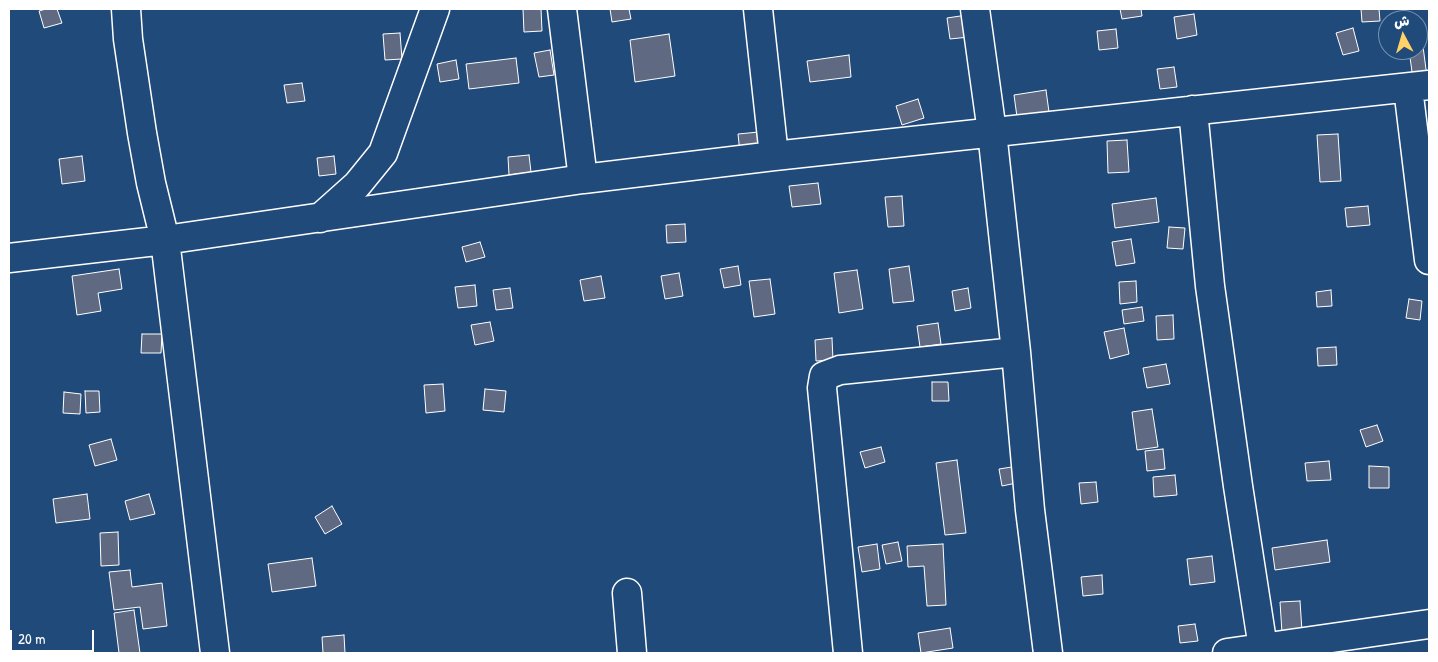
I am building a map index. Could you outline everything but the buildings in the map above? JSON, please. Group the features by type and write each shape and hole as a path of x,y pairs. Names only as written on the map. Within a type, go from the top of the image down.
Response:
{"street":[{"path":"126,9 128,39 142,133 151,183 165,240 215,653"},
{"path":"320,218 357,186 383,153 435,9"},
{"path":"562,9 582,179"},
{"path":"758,9 774,156"},
{"path":"975,9 992,132 1016,352 1030,510 1048,653"},
{"path":"9,258 165,240 582,179 774,156 1419,86 1429,260"},
{"path":"1193,110 1212,305 1263,648"},
{"path":"848,653 822,388 824,376 840,370 1016,352"},
{"path":"627,593 632,653"},
{"path":"1227,653 1429,624"}]}
